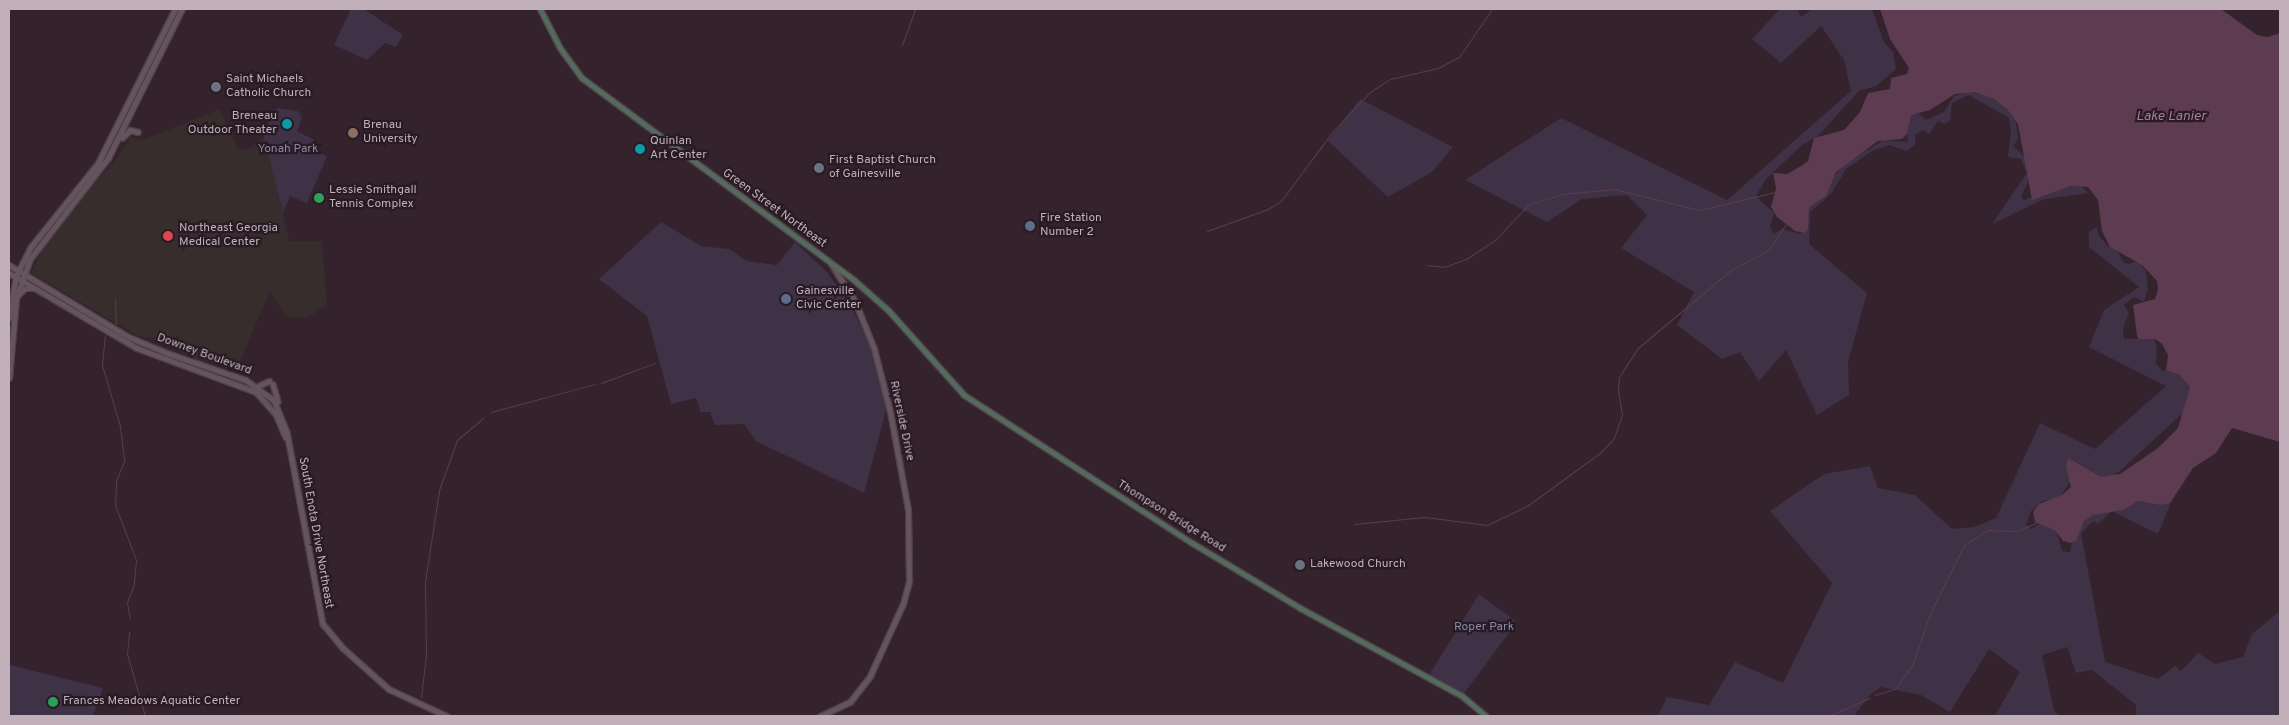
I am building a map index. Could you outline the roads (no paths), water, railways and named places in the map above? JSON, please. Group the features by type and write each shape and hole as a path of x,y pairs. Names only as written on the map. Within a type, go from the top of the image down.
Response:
{"highway":[{"name":"Green Street Northeast","path":"540,9 560,48 582,78 875,297"},
{"name":"Thompson Bridge Road","path":"875,297 964,395 1167,528 1300,608 1462,696 1486,716"}],"main road":[{"path":"9,318 18,270 36,238 98,163 175,9"},
{"path":"108,158 182,9"},
{"path":"9,378 16,298 24,274 41,241 108,158 126,132 138,132"},
{"name":"Riverside Drive","path":"820,716 857,695 887,642 907,593 908,508 890,412 868,333 855,302 831,264"},
{"name":"Downey Boulevard","path":"9,265 129,337 258,386 274,400 282,414 287,439"},
{"name":"Downey Boulevard","path":"9,272 137,348 248,388 263,398 276,414 287,439"},
{"path":"16,298 27,288 37,290"},
{"path":"207,373 217,370"},
{"path":"216,376 227,373"},
{"path":"258,386 271,383 282,414"},
{"name":"South Enota Drive Northeast","path":"287,439 323,624 343,648 389,689 447,716"}],"water":[{"name":"Lake Lanier","path":"1880,9 2221,9 2257,35 2268,37 2280,33 2280,442 2232,428 2216,453 2193,468 2170,503 2161,505 2138,501 2123,510 2093,515 2084,521 2076,541 2070,543 2063,541 2056,531 2035,522 2033,512 2039,504 2062,495 2071,487 2066,466 2068,458 2101,477 2120,474 2158,448 2178,428 2190,387 2180,375 2166,370 2168,355 2162,344 2155,339 2139,339 2137,336 2133,305 2155,299 2158,289 2157,281 2142,265 2110,247 2102,231 2098,200 2088,187 2070,186 2032,200 2018,124 2008,110 1994,99 1975,92 1955,94 1930,110 1911,115 1907,134 1902,139 1878,141 1836,172 1826,196 1809,207 1808,228 1805,233 1795,231 1777,217 1771,207 1776,188 1773,173 1787,174 1808,161 1814,138 1844,130 1860,112 1868,93 1890,89 1891,78 1907,74 1909,68 1890,39"}],"waterway":[{"path":"902,45 915,9"},
{"path":"1207,231 1268,209 1281,201 1333,131 1370,92 1390,79 1438,68 1459,57 1492,9"},
{"path":"1427,265 1444,267 1466,259 1495,240 1528,205 1562,194 1615,189 1700,210 1775,192"},
{"path":"1354,524 1425,517 1487,525 1527,506 1601,452 1614,438 1622,415 1618,391 1619,377 1638,348 1731,270 1769,250 1786,224"},
{"path":"115,299 116,324"},
{"path":"105,335 102,365 120,426 124,461 116,481 115,505 136,560 134,584 127,602 130,619"},
{"path":"601,383 655,363"},
{"path":"491,412 595,384"},
{"path":"421,697 426,655 425,582 439,490 457,440 483,418"},
{"path":"1875,695 1895,689 1912,666 1931,611 1964,545 1988,530 2017,531 2036,523"},
{"path":"129,632 127,654 145,716"},
{"path":"1829,716 1869,698"}],"place":[{"name":"Saint Michaels Catholic Church","path":"216,87"},
{"name":"Breneau Outdoor Theater","path":"287,124"},
{"name":"Brenau University","path":"353,133"},
{"name":"Quinlan Art Center","path":"640,149"},
{"name":"First Baptist Church of Gainesville","path":"819,168"},
{"name":"Lessie Smithgall Tennis Complex","path":"319,198"},
{"name":"Fire Station Number 2","path":"1030,226"},
{"name":"Northeast Georgia Medical Center","path":"168,236"},
{"name":"Gainesville Civic Center","path":"786,299"},
{"name":"Lakewood Church","path":"1300,565"},
{"name":"Frances Meadows Aquatic Center","path":"53,702"}],"park label":[{"name":"Yonah Park","path":"288,150"},
{"name":"Roper Park","path":"1484,628"}]}
